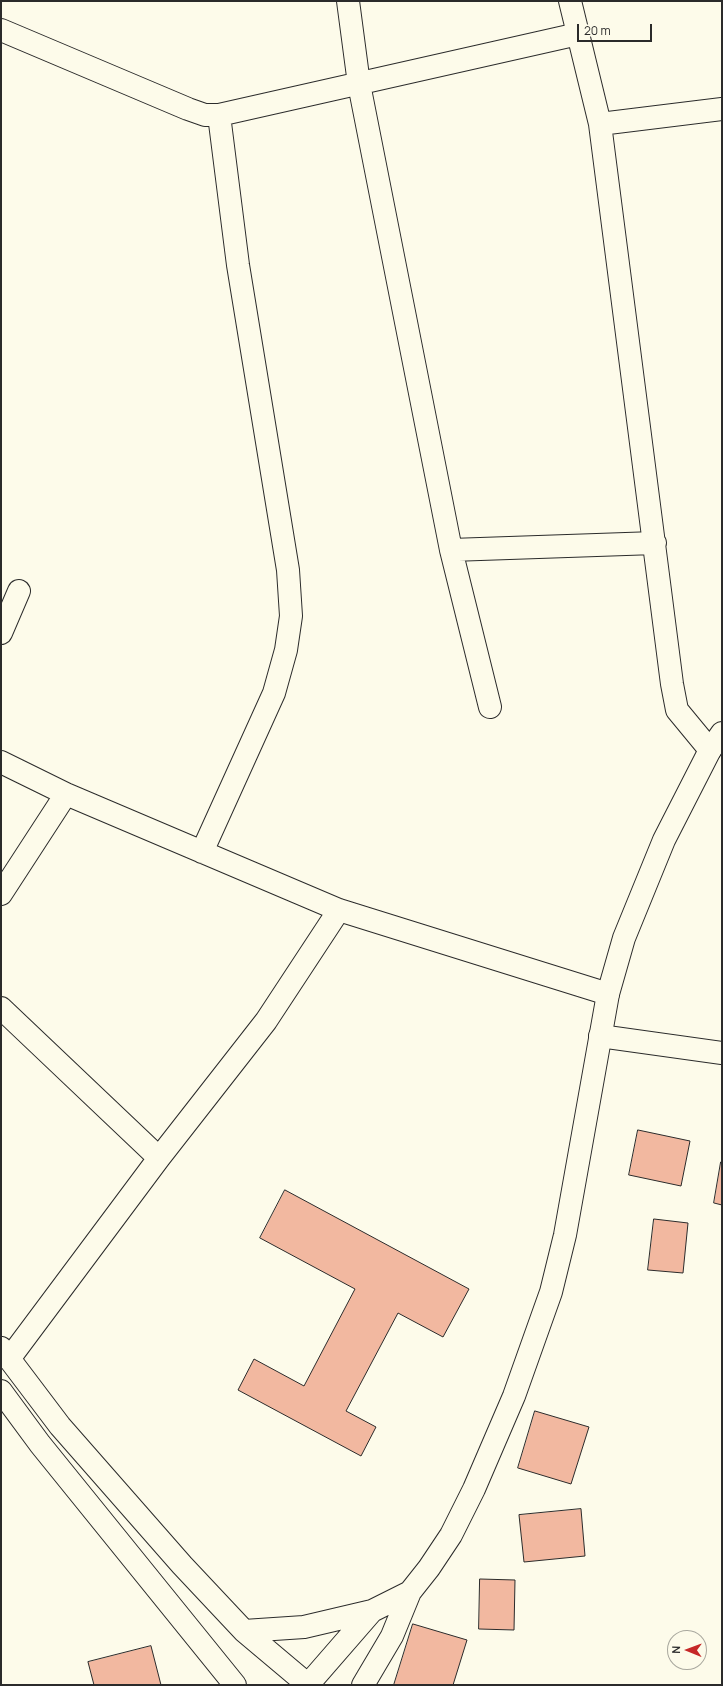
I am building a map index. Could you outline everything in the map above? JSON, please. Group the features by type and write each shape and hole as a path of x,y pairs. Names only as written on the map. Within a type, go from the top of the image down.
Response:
{"street":[{"path":"348,1 359,84 452,550 490,707"},
{"path":"363,1685 392,1636 410,1592 429,1568 451,1535 474,1489 514,1396 551,1292 565,1235 608,994 624,938 664,840 716,742 677,710 672,684 600,124 570,1"},
{"path":"1,30 205,115 219,115 578,34"},
{"path":"600,124 722,109"},
{"path":"202,852 274,693 286,650 291,616 288,570 238,265 219,115"},
{"path":"452,550 655,543"},
{"path":"1,633 19,591"},
{"path":"1,762 66,794 339,910 608,994"},
{"path":"1,894 66,794"},
{"path":"339,910 266,1021 5,1354 60,1426 182,1565 244,1631 304,1682 372,1611"},
{"path":"1,1008 159,1158"},
{"path":"600,1036 722,1053"},
{"path":"1,1391 40,1444 234,1685"},
{"path":"40,1444 60,1426"},
{"path":"244,1631 304,1627 372,1611 410,1592"}],"building":[{"path":"638,1130 690,1141 681,1186 629,1175"},
{"path":"722,1162 722,1205 714,1203"},
{"path":"285,1190 469,1289 443,1337 398,1313 346,1411 376,1427 361,1456 238,1390 254,1359 304,1386 355,1289 260,1238"},
{"path":"654,1219 688,1223 683,1273 648,1270"},
{"path":"535,1411 589,1427 571,1484 518,1468"},
{"path":"581,1509 585,1556 524,1562 519,1515"},
{"path":"480,1579 515,1580 514,1630 479,1629"},
{"path":"413,1624 467,1640 453,1685 394,1685"},
{"path":"151,1646 161,1685 94,1685 88,1662"}]}
